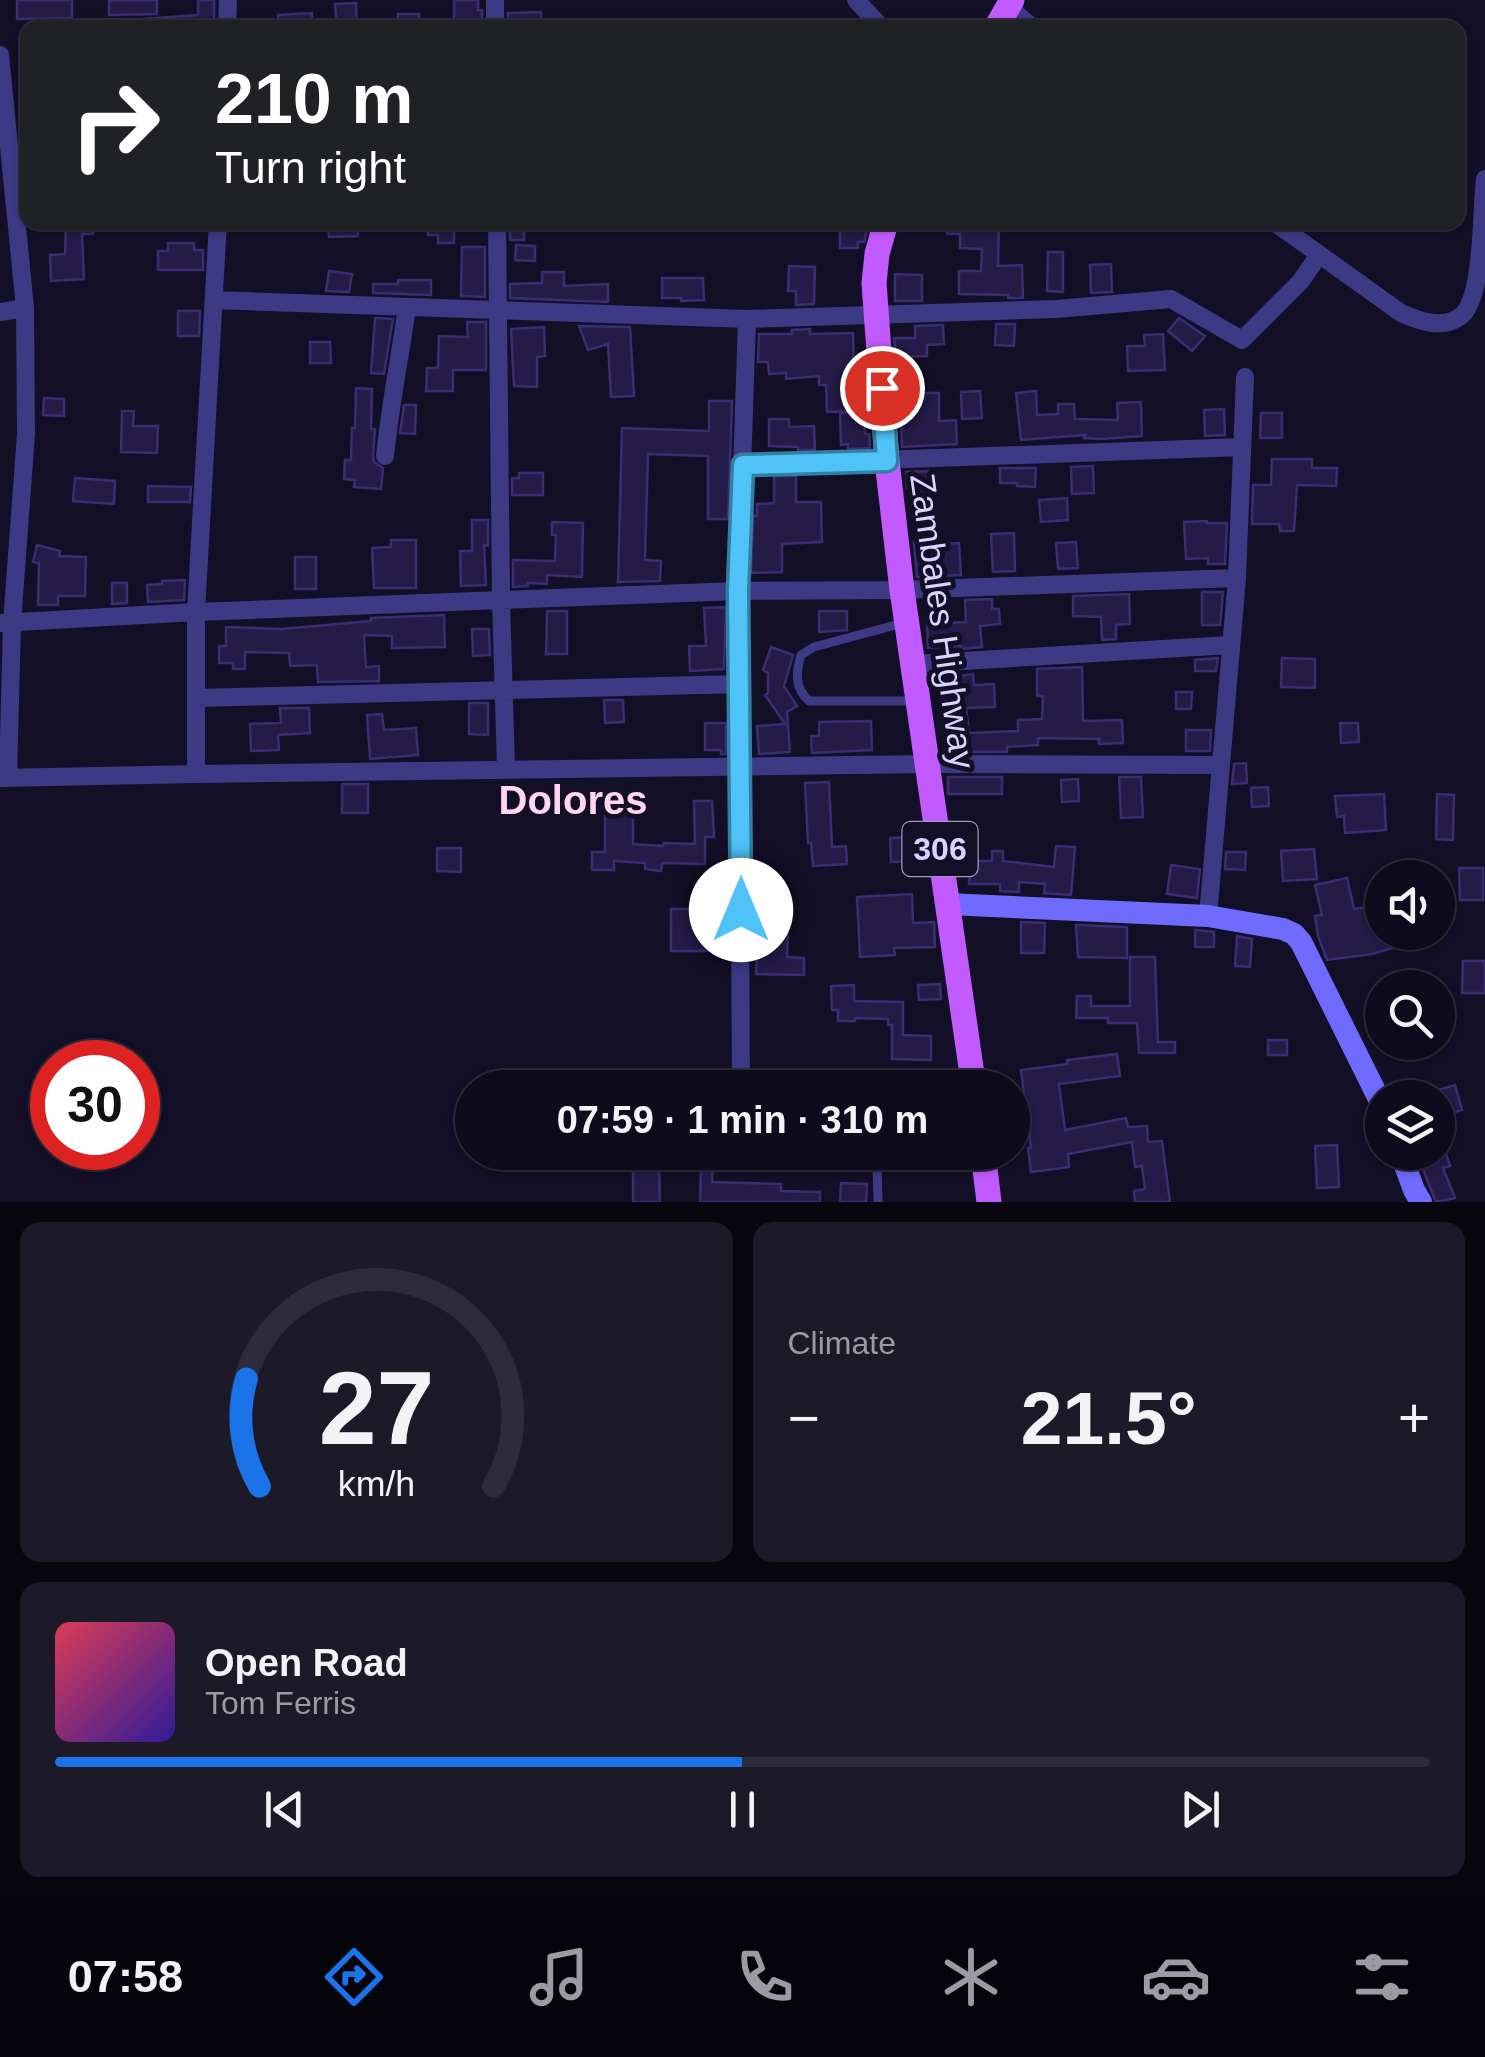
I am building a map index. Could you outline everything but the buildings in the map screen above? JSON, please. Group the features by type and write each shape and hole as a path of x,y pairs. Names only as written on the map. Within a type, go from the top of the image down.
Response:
{"main road":[{"name":"Zambales Highway","path":"884,230 874,283 887,461 912,664 971,1070"},
{"path":"985,1170 990,1202"}],"street":[{"path":"856,0 875,20"},
{"path":"0,55 25,308 26,434 6,623 4,778 927,764 1221,765"},
{"path":"1285,230 1401,314 1424,324 1445,322 1461,316 1473,299 1485,178"},
{"path":"196,774 196,612 218,230"},
{"path":"498,230 506,769"},
{"path":"214,300 747,319 1056,309 1172,299 1242,340 1300,282 1319,255"},
{"path":"386,456 407,307"},
{"path":"0,312 25,308"},
{"path":"741,1070 738,591 747,319"},
{"path":"1208,916 1237,578 1245,377"},
{"path":"743,465 1242,446"},
{"path":"6,623 738,591 902,590 1237,578"},
{"path":"912,664 1230,645"},
{"path":"196,698 740,684"},
{"path":"948,904 1208,916 1283,929 1301,942 1370,1080"},
{"path":"1407,1170 1421,1202"}],"lane":[{"path":"907,622 801,654 797,684 809,701 918,700"},
{"path":"877,1170 878,1202"}],"district":[{"name":"Dolores","path":"573,800"}],"route":[{"path":"741,910 738,591 743,465 887,461 882,388"}]}
